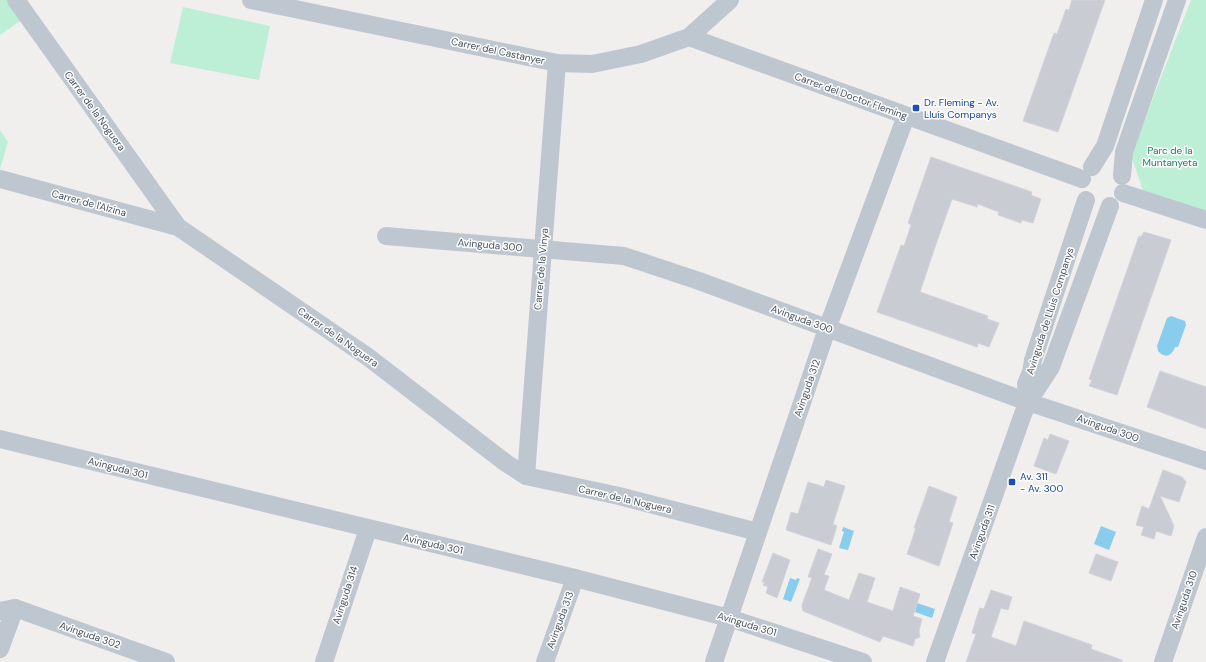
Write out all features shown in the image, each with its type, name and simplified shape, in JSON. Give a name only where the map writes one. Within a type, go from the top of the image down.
[{"type":"street","name":"Carrer de la Noguera","points":[[16,0],[178,227],[368,357],[526,476],[619,496],[758,532]]},
{"type":"street","name":"Carrer del Castanyer","points":[[251,0],[557,63],[592,64],[641,54],[689,37],[730,0]]},
{"type":"street","points":[[1154,0],[1105,146],[1087,173],[1082,189],[1086,200],[1097,206],[1110,206],[1118,201],[1122,184],[1124,152],[1176,0]]},
{"type":"street","name":"Carrer del Doctor Fleming","points":[[689,37],[906,116],[1087,173]]},
{"type":"street","name":"Carrer de la Vinya","points":[[526,476],[557,63]]},
{"type":"street","name":"Avinguda 312","points":[[714,662],[827,329],[906,116]]},
{"type":"street","points":[[1087,173],[1109,164],[1118,170],[1122,184]]},
{"type":"street","name":"Carrer de l'Alzina","points":[[0,179],[178,227]]},
{"type":"street","points":[[1122,184],[1206,220]]},
{"type":"street","name":"Avinguda de Lluis Companys","points":[[1028,402],[1026,384],[1032,372],[1033,360],[1086,200]]},
{"type":"street","name":"Avinguda de Lluis Companys","points":[[1028,402],[1051,368],[1110,206]]},
{"type":"street","name":"Avinguda 300","points":[[386,236],[624,256],[699,281],[1028,402],[1206,461]]},
{"type":"street","name":"Avinguda 311","points":[[935,662],[1028,402]]},
{"type":"street","name":"Avinguda 301","points":[[0,439],[575,578],[729,618],[863,662]]},
{"type":"street","name":"Avinguda 314","points":[[324,662],[368,529]]},
{"type":"street","name":"Avinguda 310","points":[[1163,662],[1206,537]]},
{"type":"street","name":"Avinguda 313","points":[[545,662],[575,578]]},
{"type":"street","points":[[0,649],[7,610]]},
{"type":"street","name":"Avinguda 302","points":[[7,610],[166,662]]},
{"type":"green space","points":[[0,0],[11,0],[23,19],[0,35]]},
{"type":"green space","name":"Parc de la Muntanyeta","points":[[1191,0],[1206,0],[1206,213],[1143,191],[1131,155]]},
{"type":"green space","points":[[183,7],[270,26],[259,80],[170,63]]},
{"type":"green space","points":[[0,130],[8,142],[0,169]]},
{"type":"water","points":[[1171,316],[1185,321],[1186,325],[1178,347],[1175,347],[1172,353],[1166,356],[1158,351],[1157,346],[1167,318]]},
{"type":"water","points":[[1101,526],[1116,532],[1109,550],[1094,544]]},
{"type":"water","points":[[843,527],[854,531],[848,550],[839,548],[844,532],[842,531]]},
{"type":"water","points":[[790,578],[796,580],[797,578],[800,579],[791,602],[783,599]]},
{"type":"water","points":[[917,603],[935,609],[932,618],[915,612]]},
{"type":"building","points":[[1072,0],[1105,0],[1058,132],[1023,121],[1054,33],[1057,34],[1066,9],[1069,10]]},
{"type":"building","points":[[931,157],[1032,192],[1031,195],[1041,199],[1033,223],[1022,220],[1021,223],[998,215],[999,212],[978,204],[977,207],[952,199],[935,247],[920,292],[988,316],[987,319],[999,323],[989,347],[978,343],[977,347],[877,312],[901,245],[904,246],[911,225],[908,223]]},
{"type":"building","points":[[1144,232],[1171,240],[1117,395],[1089,386],[1092,380],[1089,379],[1139,236],[1141,237]]},
{"type":"building","points":[[1160,371],[1206,387],[1206,429],[1147,407]]},
{"type":"building","points":[[1050,434],[1069,441],[1056,474],[1034,466],[1044,438],[1048,440]]},
{"type":"building","points":[[1163,470],[1182,477],[1186,482],[1179,502],[1160,496],[1174,526],[1171,536],[1156,531],[1154,539],[1141,535],[1144,527],[1136,525],[1142,506],[1149,509]]},
{"type":"building","points":[[826,480],[845,486],[833,524],[837,526],[831,545],[786,530],[791,512],[798,514],[808,482],[824,487]]},
{"type":"building","points":[[929,486],[957,497],[949,522],[953,523],[939,566],[907,554],[916,528],[914,528]]},
{"type":"building","points":[[818,549],[832,554],[824,575],[829,576],[824,590],[849,600],[859,573],[875,578],[867,602],[893,611],[900,587],[920,594],[913,616],[922,619],[919,631],[920,637],[915,639],[913,646],[883,636],[880,642],[803,611],[802,605],[812,578],[808,577]]},
{"type":"building","points":[[773,553],[790,560],[777,598],[766,593],[768,587],[763,585],[765,582],[762,582]]},
{"type":"building","points":[[1096,554],[1118,562],[1111,581],[1089,573]]},
{"type":"building","points":[[991,590],[1012,597],[1008,610],[1001,608],[991,637],[1016,646],[1024,621],[1092,645],[1091,649],[1122,660],[1122,662],[966,662],[976,634],[972,633],[976,619],[980,608],[984,609]]},
{"type":"place","name":"Dr. Fleming - Av. Lluís Companys","points":[[916,108]]},
{"type":"place","name":"Av. 311 - Av. 300","points":[[1012,482]]}]
